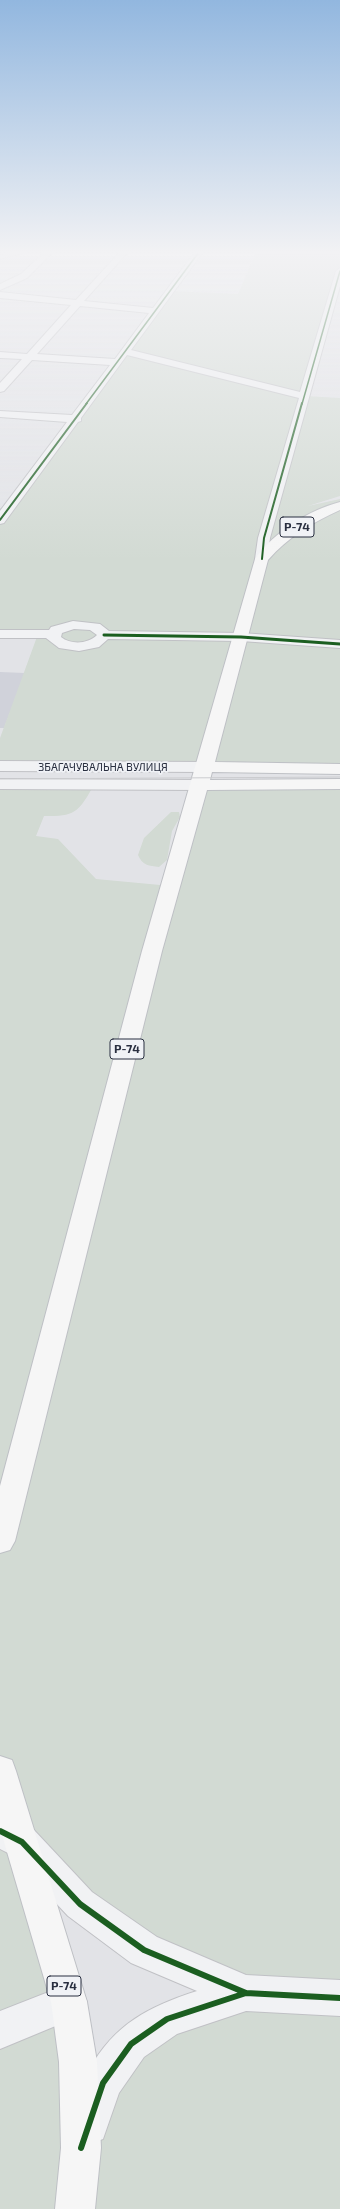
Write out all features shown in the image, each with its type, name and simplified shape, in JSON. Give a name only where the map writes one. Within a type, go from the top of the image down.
[{"type":"main road","name":"Р-74","points":[[0,1541],[152,951],[262,559],[273,544],[303,523],[340,506]]},
{"type":"main road","points":[[202,776],[340,769]]},
{"type":"main road","points":[[202,776],[340,784]]},
{"type":"main road","name":"Р-74","points":[[0,1771],[11,1837],[69,2002],[78,2062],[81,2148],[75,2209]]},
{"type":"street","points":[[1,355],[118,362]]},
{"type":"street","points":[[0,520],[5,508],[77,419],[124,355]]},
{"type":"street","points":[[138,355],[304,396]]},
{"type":"street","points":[[262,559],[264,538],[316,355]]},
{"type":"street","points":[[0,389],[28,357]]},
{"type":"street","points":[[0,414],[77,419]]},
{"type":"street","points":[[0,634],[52,634],[56,630],[66,626],[81,625],[98,628],[104,635]]},
{"type":"street","points":[[52,634],[52,638],[57,642],[76,646],[97,642],[104,635],[241,637],[340,644]]},
{"type":"street","name":"ЗБАГАЧУВАЛЬНА ВУЛИЦЯ","points":[[0,766],[202,776]]},
{"type":"street","name":"ЗБАГАЧУВАЛЬНА ВУЛИЦЯ","points":[[0,784],[202,776]]},
{"type":"street","points":[[11,1837],[80,1904],[144,1950],[246,1993],[340,1998]]},
{"type":"street","points":[[81,2148],[103,2083],[131,2044],[167,2019],[246,1993]]},
{"type":"street","points":[[0,2030],[69,2002]]},
{"type":"shaded area","points":[[123,355],[316,355],[305,396],[340,398],[340,496],[308,506],[340,499],[340,769],[0,766],[0,738],[38,634],[0,634],[0,508],[9,508]]},
{"type":"shaded area","points":[[0,672],[25,673],[4,728],[0,728]]},
{"type":"shaded area","points":[[0,784],[94,785],[84,801],[75,811],[63,815],[44,816],[36,836],[58,839],[96,879],[171,886],[199,785],[340,784],[340,2209],[0,2209]],"holes":[[[23,1843],[144,1950],[245,1994],[131,2044],[82,2147]]]},
{"type":"shaded area","points":[[171,812],[179,812],[180,817],[172,831],[167,860],[159,867],[146,864],[138,855],[144,838]]},
{"type":"tram line","points":[[0,779],[340,777]]},
{"type":"cycle path","points":[[0,520],[122,355]]},
{"type":"cycle path","points":[[262,559],[264,538],[316,355]]},
{"type":"cycle path","points":[[104,635],[241,637],[340,644]]},
{"type":"cycle path","points":[[0,1831],[22,1842],[80,1904],[144,1950],[246,1993]]},
{"type":"cycle path","points":[[81,2148],[103,2083],[131,2044],[167,2019],[246,1993],[340,1998]]}]
